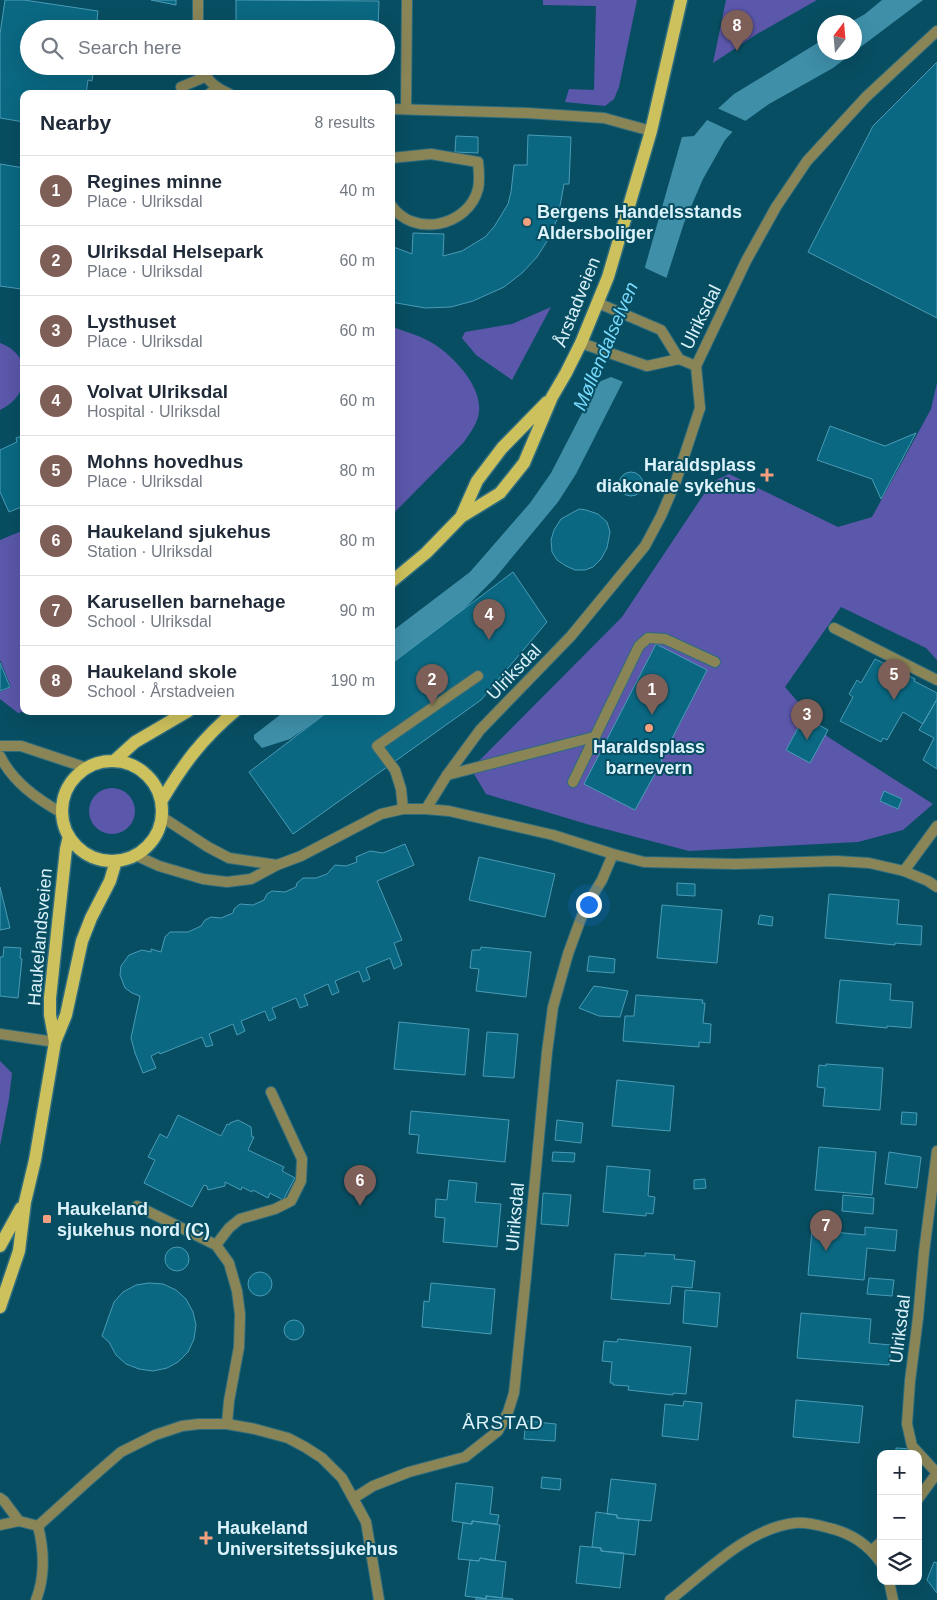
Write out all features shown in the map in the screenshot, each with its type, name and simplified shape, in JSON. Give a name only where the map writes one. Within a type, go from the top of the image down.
[{"type":"main road","name":"Årstadveien","points":[[395,579],[426,553],[461,517],[500,493],[524,463],[552,397],[581,343],[617,250],[651,131],[681,0]]},
{"type":"main road","name":"Årstadveien","points":[[461,517],[477,481],[502,448],[552,397]]},
{"type":"main road","points":[[114,761],[135,742],[181,715]]},
{"type":"main road","points":[[162,800],[197,747],[231,715]]},
{"type":"main road","points":[[114,761],[130,764],[146,774],[156,784],[162,800],[162,817],[158,832],[148,846],[135,855],[116,861],[102,860],[89,855],[76,846],[64,825],[62,813],[68,787],[76,776],[100,762],[114,761]]},
{"type":"main road","name":"Haukelandsveien","points":[[55,1042],[50,1015],[50,998],[66,848],[69,836]]},
{"type":"main road","name":"Haukelandsveien","points":[[0,1307],[19,1251],[25,1202],[35,1160],[55,1042],[66,1015],[82,940],[110,881],[116,861]]},
{"type":"main road","name":"Haukelandsveien","points":[[0,1246],[25,1202]]},
{"type":"street","points":[[198,0],[198,20]]},
{"type":"street","points":[[406,0],[406,109]]},
{"type":"street","name":"Ulriksdal","points":[[426,808],[480,730],[571,636],[644,546],[661,516],[676,481],[700,408],[696,366],[746,261],[776,207],[807,161],[866,97],[937,31]]},
{"type":"street","points":[[181,87],[198,75]]},
{"type":"street","points":[[205,75],[212,90]]},
{"type":"street","points":[[395,109],[527,113],[604,118],[651,131]]},
{"type":"street","points":[[395,158],[432,154],[478,162],[479,176],[475,195],[464,212],[442,224],[416,223],[404,217],[395,208]]},
{"type":"street","points":[[598,303],[662,330],[679,360]]},
{"type":"street","points":[[581,343],[647,366],[679,360],[696,366]]},
{"type":"street","points":[[834,628],[937,680]]},
{"type":"street","points":[[573,782],[640,646],[648,638],[665,639],[715,662]]},
{"type":"street","points":[[403,809],[401,789],[395,770],[377,746],[478,676]]},
{"type":"street","points":[[448,775],[594,737]]},
{"type":"street","points":[[0,746],[20,746],[87,768]]},
{"type":"street","points":[[0,756],[14,778],[40,801],[62,813]]},
{"type":"street","points":[[135,855],[159,866],[195,877],[227,882],[250,879],[301,856],[374,816],[403,809],[426,808],[449,811],[554,835],[644,862],[735,864],[836,861],[869,863],[904,871],[928,881],[937,888]]},
{"type":"street","points":[[162,817],[208,847],[229,858],[278,865]]},
{"type":"street","points":[[904,871],[937,826]]},
{"type":"street","name":"Ulriksdal","points":[[354,1498],[373,1486],[408,1472],[465,1457],[498,1432],[508,1412],[514,1393],[553,1007],[568,954],[580,921],[586,906],[602,880],[613,854]]},
{"type":"street","points":[[0,1034],[55,1042]]},
{"type":"street","points":[[216,1245],[229,1228],[240,1219],[275,1209],[292,1201],[301,1181],[302,1160],[271,1092]]},
{"type":"street","name":"Ulriksdal","points":[[921,1495],[937,1473],[912,1446],[907,1424],[924,1252],[937,1151]]},
{"type":"street","points":[[137,1206],[216,1245],[229,1263],[237,1291],[240,1314],[238,1347],[228,1401],[227,1424]]},
{"type":"street","points":[[38,1526],[121,1452],[155,1435],[182,1426],[199,1424],[227,1424],[255,1429],[288,1438],[305,1447],[322,1458],[342,1478],[366,1522],[379,1600]]},
{"type":"street","points":[[0,1498],[19,1520]]},
{"type":"street","points":[[0,1525],[19,1520],[38,1526]]},
{"type":"street","points":[[670,1600],[732,1550],[752,1537],[795,1523],[813,1524],[834,1529],[855,1538],[872,1550],[877,1557]]},
{"type":"street","points":[[36,1600],[40,1591],[42,1566],[42,1543],[38,1526]]},
{"type":"street","points":[[872,1550],[877,1546]]},
{"type":"street","points":[[891,1585],[893,1600]]},
{"type":"shaded area","points":[[543,0],[637,0],[619,87],[614,99],[605,106],[565,102],[569,89],[594,90],[596,6],[543,5]]},
{"type":"shaded area","points":[[726,0],[817,0],[757,34],[713,63]]},
{"type":"shaded area","points":[[551,307],[512,380],[476,355],[462,338],[465,332],[512,324]]},
{"type":"shaded area","points":[[395,327],[419,336],[442,350],[458,364],[471,382],[479,402],[479,412],[475,424],[464,442],[395,512]]},
{"type":"shaded area","points":[[0,343],[19,356],[20,391],[11,403],[0,410]]},
{"type":"shaded area","points":[[937,383],[937,660],[926,648],[841,607],[785,687],[828,737],[933,804],[903,830],[858,842],[689,851],[590,825],[486,794],[471,769],[622,617],[712,482],[729,474],[838,527],[872,517],[931,409]]},
{"type":"shaded area","points":[[20,532],[20,712],[18,713],[0,699],[0,692],[11,687],[0,660],[0,540]]},
{"type":"shaded area","points":[[117,788],[129,794],[134,802],[134,820],[129,828],[121,833],[107,834],[95,828],[90,820],[89,806],[95,794],[103,789]]},
{"type":"shaded area","points":[[0,1061],[12,1073],[0,1146]]},
{"type":"water","points":[[882,0],[923,0],[862,46],[862,16]]},
{"type":"water","name":"Møllendalselven","points":[[817,43],[817,60],[844,60],[833,68],[769,104],[737,127],[725,140],[703,179],[684,223],[661,295],[641,346],[576,474],[558,502],[495,578],[443,630],[395,665],[395,629],[470,572],[530,503],[551,473],[595,388],[641,281],[682,137],[694,136],[712,114],[734,94]]},
{"type":"water","points":[[280,715],[325,715],[290,739],[262,748],[254,739],[254,735]]},
{"type":"pier","points":[[716,107],[748,122],[735,133],[705,119]]},
{"type":"pier","points":[[643,267],[669,279],[644,348],[626,383],[611,377],[601,381],[592,389],[639,280]]},
{"type":"building","points":[[5,0],[24,0],[98,11],[97,20],[20,20],[20,75],[93,75],[92,81],[88,80],[87,90],[20,90],[20,121],[0,118],[0,34]]},
{"type":"building","points":[[151,0],[176,0],[176,5]]},
{"type":"building","points":[[236,0],[379,1],[378,20],[236,20]]},
{"type":"building","points":[[937,62],[937,318],[808,252],[873,126]]},
{"type":"building","name":"Bergens Handelsstands Aldersboliger","points":[[528,135],[571,137],[569,184],[564,184],[558,217],[549,238],[537,257],[522,273],[504,287],[473,301],[451,307],[425,308],[395,303],[395,248],[412,254],[413,233],[444,234],[443,256],[462,251],[485,237],[494,227],[508,204],[514,165],[527,165]]},
{"type":"building","points":[[456,136],[478,137],[478,153],[455,152]]},
{"type":"building","points":[[0,164],[20,167],[20,289],[0,286]]},
{"type":"building","points":[[830,426],[885,446],[916,433],[881,499],[872,479],[817,460]]},
{"type":"building","points":[[20,436],[20,508],[9,512],[0,492],[0,450],[17,442],[16,438]]},
{"type":"building","points":[[631,472],[639,476],[643,484],[639,492],[631,496],[623,492],[619,484],[623,476]]},
{"type":"building","points":[[579,509],[598,514],[607,522],[610,532],[607,548],[601,559],[593,567],[585,570],[575,570],[566,566],[557,560],[552,552],[551,540],[554,530],[561,519]]},
{"type":"building","points":[[513,572],[547,622],[481,700],[293,834],[249,772],[324,715],[395,715],[395,661]]},
{"type":"building","points":[[656,644],[707,670],[662,761],[635,810],[584,784]]},
{"type":"building","points":[[875,659],[915,679],[914,681],[937,693],[937,699],[923,724],[903,712],[887,740],[883,738],[881,742],[840,721],[853,697],[849,694],[857,680],[861,683]]},
{"type":"building","points":[[0,663],[10,687],[0,691]]},
{"type":"building","points":[[936,701],[937,769],[923,760],[934,738],[919,730]]},
{"type":"building","points":[[804,717],[828,730],[810,763],[786,750]]},
{"type":"building","points":[[884,791],[902,799],[898,809],[880,801]]},
{"type":"building","points":[[405,844],[414,865],[377,881],[402,940],[394,943],[402,965],[394,969],[390,958],[366,968],[370,979],[363,982],[359,971],[335,981],[339,992],[332,995],[328,984],[304,995],[308,1005],[300,1008],[296,998],[272,1008],[276,1018],[269,1021],[265,1011],[241,1021],[245,1031],[237,1035],[233,1024],[209,1034],[213,1045],[206,1047],[202,1037],[160,1054],[159,1052],[151,1056],[156,1068],[143,1073],[131,1038],[140,996],[125,988],[120,975],[121,966],[129,955],[142,950],[151,952],[151,949],[161,952],[165,937],[170,932],[188,932],[201,926],[205,920],[211,917],[221,918],[233,913],[234,909],[240,904],[253,905],[264,900],[267,894],[272,891],[285,892],[296,887],[297,883],[303,878],[316,878],[327,874],[335,865],[346,866],[357,862],[356,857],[370,851],[383,853]]},
{"type":"building","points":[[479,857],[555,874],[545,917],[469,900]]},
{"type":"building","points":[[677,883],[695,884],[695,896],[677,895]]},
{"type":"building","points":[[0,887],[10,928],[0,930]]},
{"type":"building","points":[[829,894],[899,900],[897,924],[922,926],[921,945],[895,943],[895,945],[825,938]]},
{"type":"building","points":[[662,905],[722,910],[717,963],[657,958]]},
{"type":"building","points":[[760,915],[773,917],[772,926],[758,924]]},
{"type":"building","points":[[4,947],[21,948],[20,958],[22,959],[18,998],[0,996],[0,957],[3,957]]},
{"type":"building","points":[[481,947],[531,952],[526,997],[476,991],[479,969],[470,968],[472,950],[480,950]]},
{"type":"building","points":[[589,956],[615,959],[614,973],[587,971]]},
{"type":"building","points":[[840,980],[891,984],[890,1000],[913,1002],[911,1028],[887,1026],[887,1028],[836,1023]]},
{"type":"building","points":[[594,986],[628,991],[620,1017],[599,1016],[579,1008]]},
{"type":"building","points":[[636,995],[703,1000],[702,1003],[705,1003],[703,1023],[711,1024],[710,1043],[699,1042],[699,1047],[623,1041],[625,1016],[634,1016]]},
{"type":"building","points":[[399,1022],[469,1029],[465,1075],[394,1069]]},
{"type":"building","points":[[487,1032],[518,1034],[514,1078],[483,1076]]},
{"type":"building","points":[[826,1064],[883,1068],[880,1110],[823,1106],[825,1088],[817,1087],[819,1065],[826,1066]]},
{"type":"building","points":[[617,1080],[674,1086],[670,1131],[612,1126]]},
{"type":"building","points":[[411,1111],[509,1120],[505,1162],[417,1153],[419,1135],[409,1134]]},
{"type":"building","points":[[902,1112],[917,1113],[916,1125],[901,1124]]},
{"type":"building","points":[[178,1115],[221,1136],[227,1124],[229,1125],[238,1120],[251,1127],[252,1137],[254,1137],[248,1150],[284,1167],[282,1171],[295,1178],[283,1200],[270,1193],[268,1198],[253,1190],[252,1192],[242,1187],[241,1190],[225,1182],[225,1186],[208,1190],[207,1186],[204,1185],[192,1207],[144,1183],[155,1160],[148,1157],[160,1134],[167,1138]]},
{"type":"building","points":[[557,1120],[583,1123],[581,1143],[555,1140]]},
{"type":"building","points":[[819,1147],[876,1152],[872,1195],[815,1190]]},
{"type":"building","points":[[553,1152],[575,1153],[574,1162],[552,1161]]},
{"type":"building","points":[[889,1152],[921,1157],[917,1188],[885,1184]]},
{"type":"building","points":[[607,1166],[650,1170],[648,1196],[655,1197],[653,1214],[646,1213],[646,1216],[603,1212]]},
{"type":"building","points":[[705,1179],[706,1188],[694,1189],[694,1180]]},
{"type":"building","points":[[449,1180],[477,1183],[475,1202],[501,1204],[497,1247],[443,1242],[445,1218],[435,1217],[436,1199],[447,1200]]},
{"type":"building","points":[[543,1193],[571,1195],[568,1226],[541,1224]]},
{"type":"building","points":[[843,1195],[874,1198],[873,1214],[842,1211]]},
{"type":"building","points":[[865,1227],[897,1230],[895,1251],[867,1248],[864,1280],[808,1275],[812,1230],[865,1235]]},
{"type":"building","points":[[177,1247],[186,1250],[189,1259],[186,1268],[177,1271],[168,1268],[165,1259],[168,1250]]},
{"type":"building","points":[[645,1253],[675,1255],[674,1259],[695,1261],[692,1288],[672,1286],[670,1304],[611,1299],[615,1254],[645,1256]]},
{"type":"building","points":[[260,1272],[269,1275],[272,1284],[269,1293],[260,1296],[251,1293],[248,1284],[251,1275]]},
{"type":"building","points":[[869,1278],[894,1280],[892,1296],[867,1294]]},
{"type":"building","points":[[149,1283],[163,1284],[176,1290],[186,1299],[193,1312],[196,1325],[194,1339],[188,1352],[178,1362],[167,1368],[153,1371],[139,1369],[126,1364],[116,1355],[109,1342],[102,1336],[114,1302],[123,1292],[136,1285]]},
{"type":"building","points":[[431,1283],[495,1289],[491,1334],[422,1327],[424,1301],[429,1302]]},
{"type":"building","points":[[685,1290],[720,1293],[717,1327],[683,1323]]},
{"type":"building","points":[[801,1313],[871,1319],[869,1343],[891,1345],[889,1365],[797,1358]]},
{"type":"building","points":[[294,1320],[301,1323],[304,1330],[301,1337],[294,1340],[287,1337],[284,1330],[287,1323]]},
{"type":"building","points":[[618,1339],[691,1347],[686,1394],[673,1393],[673,1395],[628,1390],[629,1386],[613,1385],[613,1383],[610,1383],[612,1362],[602,1361],[604,1341],[617,1342]]},
{"type":"building","points":[[796,1400],[863,1406],[859,1443],[793,1437]]},
{"type":"building","points":[[684,1401],[702,1403],[698,1440],[662,1436],[665,1404],[683,1406]]},
{"type":"building","points":[[526,1421],[556,1424],[555,1441],[524,1439]]},
{"type":"building","points":[[896,1448],[913,1449],[913,1450],[896,1450]]},
{"type":"building","points":[[542,1477],[561,1479],[560,1490],[541,1488]]},
{"type":"building","points":[[611,1479],[656,1484],[651,1521],[617,1518],[617,1515],[607,1514]]},
{"type":"building","points":[[456,1483],[493,1487],[490,1514],[499,1515],[497,1524],[472,1521],[472,1524],[452,1521]]},
{"type":"building","points":[[596,1512],[617,1515],[617,1518],[639,1520],[635,1555],[601,1551],[601,1548],[592,1547]]},
{"type":"building","points":[[472,1521],[500,1525],[495,1561],[480,1558],[479,1561],[458,1559],[463,1523],[472,1524]]},
{"type":"building","points":[[580,1546],[601,1548],[601,1551],[624,1553],[620,1588],[576,1583]]},
{"type":"building","points":[[480,1558],[506,1562],[502,1598],[486,1596],[486,1599],[465,1596],[470,1560],[479,1561]]},
{"type":"building","points":[[934,1562],[937,1563],[937,1593],[927,1580]]},
{"type":"building","points":[[486,1596],[513,1600],[476,1600],[476,1597],[486,1599]]},
{"type":"place","name":"Haukeland skole","points":[[737,51]]},
{"type":"place","name":"Bergens Handelsstands Aldersboliger","points":[[527,222]]},
{"type":"place","name":"Haraldsplass diakonale sykehus","points":[[767,475]]},
{"type":"place","name":"Volvat Ulriksdal","points":[[489,640]]},
{"type":"place","name":"Mohns hovedhus","points":[[894,700]]},
{"type":"place","name":"Ulriksdal Helsepark","points":[[432,705]]},
{"type":"place","name":"Regines minne","points":[[652,715]]},
{"type":"place","name":"Haraldsplass barnevern","points":[[649,728]]},
{"type":"place","name":"Lysthuset","points":[[807,740]]},
{"type":"place","name":"Haukeland sjukehus","points":[[360,1206]]},
{"type":"place","name":"Haukeland sjukehus nord (C)","points":[[47,1219]]},
{"type":"place","name":"Karusellen barnehage","points":[[826,1251]]},
{"type":"place","name":"Haukeland Universitetssjukehus","points":[[206,1538]]},
{"type":"district","name":"ÅRSTAD","points":[[503,1422]]}]
